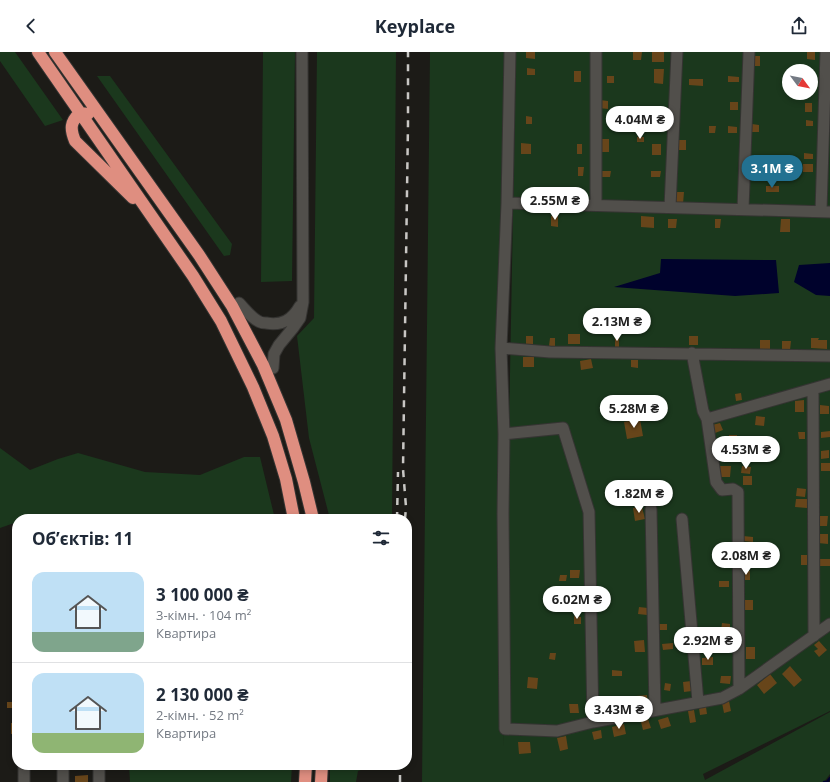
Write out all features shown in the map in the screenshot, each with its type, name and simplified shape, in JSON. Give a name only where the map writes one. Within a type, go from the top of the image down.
[{"type":"highway","points":[[38,52],[193,276],[221,321],[253,387],[273,436],[286,479],[293,514]]},
{"type":"highway","points":[[55,52],[199,254],[232,306],[263,365],[286,420],[312,514]]},
{"type":"highway","points":[[107,126],[96,117],[87,114],[80,114],[75,118],[72,126],[72,133],[75,140],[152,216]]},
{"type":"highway","points":[[199,254],[224,279],[239,303],[273,368],[283,395],[286,420]]},
{"type":"highway","points":[[305,782],[306,770]]},
{"type":"highway","points":[[321,782],[322,770]]},
{"type":"street","points":[[60,52],[75,81]]},
{"type":"street","points":[[273,368],[274,354],[279,345],[300,318],[302,302],[302,52]]},
{"type":"street","points":[[510,52],[507,203],[501,348],[504,434],[503,522],[505,729],[557,731],[593,722],[722,698],[739,689],[830,624]]},
{"type":"street","points":[[596,52],[596,205]]},
{"type":"street","points":[[670,207],[677,52]]},
{"type":"street","points":[[743,209],[749,52]]},
{"type":"street","points":[[507,203],[826,212],[826,52]]},
{"type":"street","points":[[239,303],[260,322],[278,325],[296,314],[302,302]]},
{"type":"street","points":[[501,348],[550,352],[830,356]]},
{"type":"street","points":[[692,353],[703,411],[707,419],[716,482],[722,490],[733,489],[738,492],[739,689]]},
{"type":"street","points":[[707,419],[830,384]]},
{"type":"street","points":[[813,390],[814,636]]},
{"type":"street","points":[[504,434],[563,428],[589,512],[593,722]]},
{"type":"street","points":[[651,509],[655,710]]},
{"type":"street","points":[[682,519],[698,702]]},
{"type":"street","points":[[24,770],[24,782]]},
{"type":"street","points":[[63,770],[63,782]]},
{"type":"street","points":[[98,770],[99,782]]},
{"type":"green space","points":[[0,52],[15,52],[63,120],[45,126],[0,61]]},
{"type":"green space","points":[[263,52],[295,52],[292,281],[261,282]]},
{"type":"green space","points":[[317,52],[396,52],[392,514],[329,514],[309,438],[297,336],[314,318]]},
{"type":"green space","points":[[430,52],[510,52],[503,749],[516,52],[830,52],[830,711],[703,774],[705,780],[830,712],[830,774],[824,782],[422,782]]},
{"type":"green space","points":[[97,76],[110,76],[232,244],[230,255],[224,256]]},
{"type":"green space","points":[[0,448],[30,470],[78,453],[145,472],[200,475],[244,457],[260,457],[274,514],[12,514],[12,524],[0,528]]},
{"type":"green space","points":[[129,770],[292,770],[291,782],[130,782]]},
{"type":"green space","points":[[330,770],[361,770],[358,771],[356,782],[330,782]]},
{"type":"water","points":[[661,259],[776,260],[779,293],[735,296],[614,287],[660,273]]},
{"type":"water","points":[[830,263],[830,296],[816,295],[794,282],[799,265]]},
{"type":"building","points":[[526,52],[535,52],[535,59],[526,58]]},
{"type":"building","points":[[633,52],[642,52],[641,60],[633,60]]},
{"type":"building","points":[[652,52],[664,52],[664,62],[652,62]]},
{"type":"building","points":[[807,52],[815,52],[815,60],[807,59]]},
{"type":"building","points":[[754,56],[760,56],[760,66],[754,66]]},
{"type":"building","points":[[527,68],[535,69],[535,75],[527,75]]},
{"type":"building","points":[[654,69],[664,69],[663,84],[654,83]]},
{"type":"building","points":[[574,71],[581,71],[581,82],[574,82]]},
{"type":"building","points":[[607,76],[614,76],[614,83],[607,83]]},
{"type":"building","points":[[728,76],[739,77],[739,82],[728,82]]},
{"type":"building","points":[[689,79],[703,79],[703,86],[689,85]]},
{"type":"building","points":[[600,100],[608,101],[608,109],[599,108]]},
{"type":"building","points":[[730,102],[738,102],[738,110],[730,110]]},
{"type":"building","points":[[805,103],[812,103],[812,112],[805,112]]},
{"type":"building","points":[[526,116],[532,117],[532,124],[526,124]]},
{"type":"building","points":[[806,120],[813,121],[813,126],[806,126]]},
{"type":"building","points":[[752,124],[759,125],[759,132],[752,132]]},
{"type":"building","points":[[709,126],[716,126],[715,133],[709,133]]},
{"type":"building","points":[[728,126],[737,127],[737,133],[728,133]]},
{"type":"building","points":[[637,137],[644,137],[644,142],[637,142]]},
{"type":"building","points":[[599,139],[609,139],[609,152],[599,152]]},
{"type":"building","points":[[676,140],[686,140],[686,150],[676,150]]},
{"type":"building","points":[[521,143],[531,144],[531,154],[521,154]]},
{"type":"building","points":[[577,144],[582,144],[582,154],[577,154]]},
{"type":"building","points":[[652,144],[661,144],[661,155],[652,155]]},
{"type":"building","points":[[804,153],[813,154],[813,159],[804,159]]},
{"type":"building","points":[[752,163],[762,163],[762,177],[752,177]]},
{"type":"building","points":[[803,164],[813,164],[813,172],[803,172]]},
{"type":"building","points":[[578,167],[584,167],[583,176],[578,176]]},
{"type":"building","points":[[598,171],[611,171],[610,177],[597,177]]},
{"type":"building","points":[[651,171],[661,171],[660,177],[651,177]]},
{"type":"building","points":[[766,186],[779,186],[779,192],[766,192]]},
{"type":"building","points":[[543,190],[550,190],[550,198],[542,198]]},
{"type":"building","points":[[673,192],[684,192],[683,204],[673,204]]},
{"type":"building","points":[[551,216],[558,216],[558,227],[551,226]]},
{"type":"building","points":[[641,216],[654,217],[654,228],[641,227]]},
{"type":"building","points":[[668,219],[677,219],[676,228],[668,228]]},
{"type":"building","points":[[715,219],[721,219],[720,228],[715,228]]},
{"type":"building","points":[[781,219],[790,219],[790,232],[780,232]]},
{"type":"building","points":[[568,334],[580,334],[580,344],[568,344]]},
{"type":"building","points":[[526,336],[533,336],[533,345],[526,345]]},
{"type":"building","points":[[689,336],[698,336],[698,345],[689,345]]},
{"type":"building","points":[[615,337],[619,337],[619,347],[615,347]]},
{"type":"building","points":[[550,338],[555,338],[555,346],[549,346]]},
{"type":"building","points":[[811,338],[827,340],[827,349],[811,348]]},
{"type":"building","points":[[760,340],[770,340],[770,349],[760,349]]},
{"type":"building","points":[[782,341],[791,341],[790,350],[782,350]]},
{"type":"building","points":[[523,357],[534,357],[534,367],[523,367]]},
{"type":"building","points":[[591,359],[593,368],[581,370],[580,361]]},
{"type":"building","points":[[631,360],[638,360],[638,368],[631,367]]},
{"type":"building","points":[[741,393],[742,400],[736,401],[735,394]]},
{"type":"building","points":[[804,400],[804,412],[795,412],[795,401]]},
{"type":"building","points":[[820,405],[829,406],[829,414],[820,414]]},
{"type":"building","points":[[756,416],[765,417],[764,426],[755,425]]},
{"type":"building","points":[[640,419],[643,436],[627,439],[624,422]]},
{"type":"building","points":[[720,423],[723,430],[715,433],[712,425]]},
{"type":"building","points":[[830,431],[830,437],[821,438],[821,432]]},
{"type":"building","points":[[798,432],[805,432],[805,439],[799,439]]},
{"type":"building","points":[[729,435],[737,435],[737,444],[729,444]]},
{"type":"building","points":[[829,450],[829,458],[821,459],[821,451]]},
{"type":"building","points":[[821,463],[830,463],[830,471],[821,471]]},
{"type":"building","points":[[720,466],[731,466],[730,477],[720,477]]},
{"type":"building","points":[[742,466],[751,467],[750,474],[741,473]]},
{"type":"building","points":[[743,476],[752,476],[752,485],[743,485]]},
{"type":"building","points":[[797,488],[806,489],[805,497],[796,496]]},
{"type":"building","points":[[796,499],[807,499],[807,508],[795,507]]},
{"type":"building","points":[[642,507],[645,519],[635,521],[633,508]]},
{"type":"building","points":[[819,516],[828,516],[827,526],[819,526]]},
{"type":"building","points":[[818,534],[828,534],[828,544],[818,543]]},
{"type":"building","points":[[743,536],[753,537],[753,542],[743,541]]},
{"type":"building","points":[[801,555],[807,555],[807,565],[801,565]]},
{"type":"building","points":[[820,559],[830,559],[830,566],[820,566]]},
{"type":"building","points":[[570,570],[580,570],[579,578],[570,578]]},
{"type":"building","points":[[743,571],[750,571],[750,580],[743,580]]},
{"type":"building","points":[[560,575],[567,575],[566,581],[559,581]]},
{"type":"building","points":[[719,581],[729,581],[729,587],[719,587]]},
{"type":"building","points":[[562,596],[569,596],[569,602],[562,602]]},
{"type":"building","points":[[745,600],[753,600],[753,610],[745,610]]},
{"type":"building","points":[[639,607],[648,608],[647,615],[638,614]]},
{"type":"building","points":[[574,616],[581,617],[581,624],[574,624]]},
{"type":"building","points":[[722,623],[730,624],[730,632],[721,631]]},
{"type":"building","points":[[654,624],[667,624],[667,630],[654,630]]},
{"type":"building","points":[[644,640],[645,652],[635,652],[634,641]]},
{"type":"building","points":[[819,641],[827,650],[819,657],[814,651],[818,649],[814,645]]},
{"type":"building","points":[[673,643],[673,649],[663,650],[662,644]]},
{"type":"building","points":[[746,647],[755,647],[755,659],[746,659]]},
{"type":"building","points":[[550,653],[556,653],[555,660],[549,659]]},
{"type":"building","points":[[713,657],[713,665],[702,665],[702,658]]},
{"type":"building","points":[[790,666],[802,680],[794,687],[782,674]]},
{"type":"building","points":[[612,670],[622,671],[622,676],[612,676]]},
{"type":"building","points":[[770,674],[777,683],[764,694],[757,685]]},
{"type":"building","points":[[721,676],[731,676],[730,684],[720,683]]},
{"type":"building","points":[[528,677],[538,678],[537,689],[527,688]]},
{"type":"building","points":[[691,681],[692,691],[684,692],[683,682]]},
{"type":"building","points":[[665,683],[671,684],[670,691],[664,690]]},
{"type":"building","points":[[647,695],[648,705],[637,706],[636,696]]},
{"type":"building","points":[[729,701],[731,711],[724,713],[722,703]]},
{"type":"building","points":[[7,702],[12,702],[12,708],[7,708]]},
{"type":"building","points":[[569,704],[578,704],[579,713],[570,713]]},
{"type":"building","points":[[706,707],[707,714],[700,715],[699,708]]},
{"type":"building","points":[[694,710],[696,722],[690,723],[688,711]]},
{"type":"building","points":[[668,717],[671,726],[661,729],[658,720]]},
{"type":"building","points":[[648,719],[651,728],[643,730],[641,722]]},
{"type":"building","points":[[11,723],[12,723],[12,734]]},
{"type":"building","points":[[624,724],[626,734],[614,737],[612,727]]},
{"type":"building","points":[[601,730],[602,738],[594,740],[592,732]]},
{"type":"building","points":[[566,736],[568,749],[560,751],[557,738]]},
{"type":"building","points":[[518,742],[530,742],[531,753],[519,754]]},
{"type":"building","points":[[88,775],[88,782],[75,782],[75,776]]},
{"type":"waterway","points":[[824,782],[827,782],[830,778]]},
{"type":"railway","points":[[405,514],[403,469],[408,52]]},
{"type":"railway","points":[[397,514],[398,472]]},
{"type":"railway","points":[[400,770],[400,782]]}]
